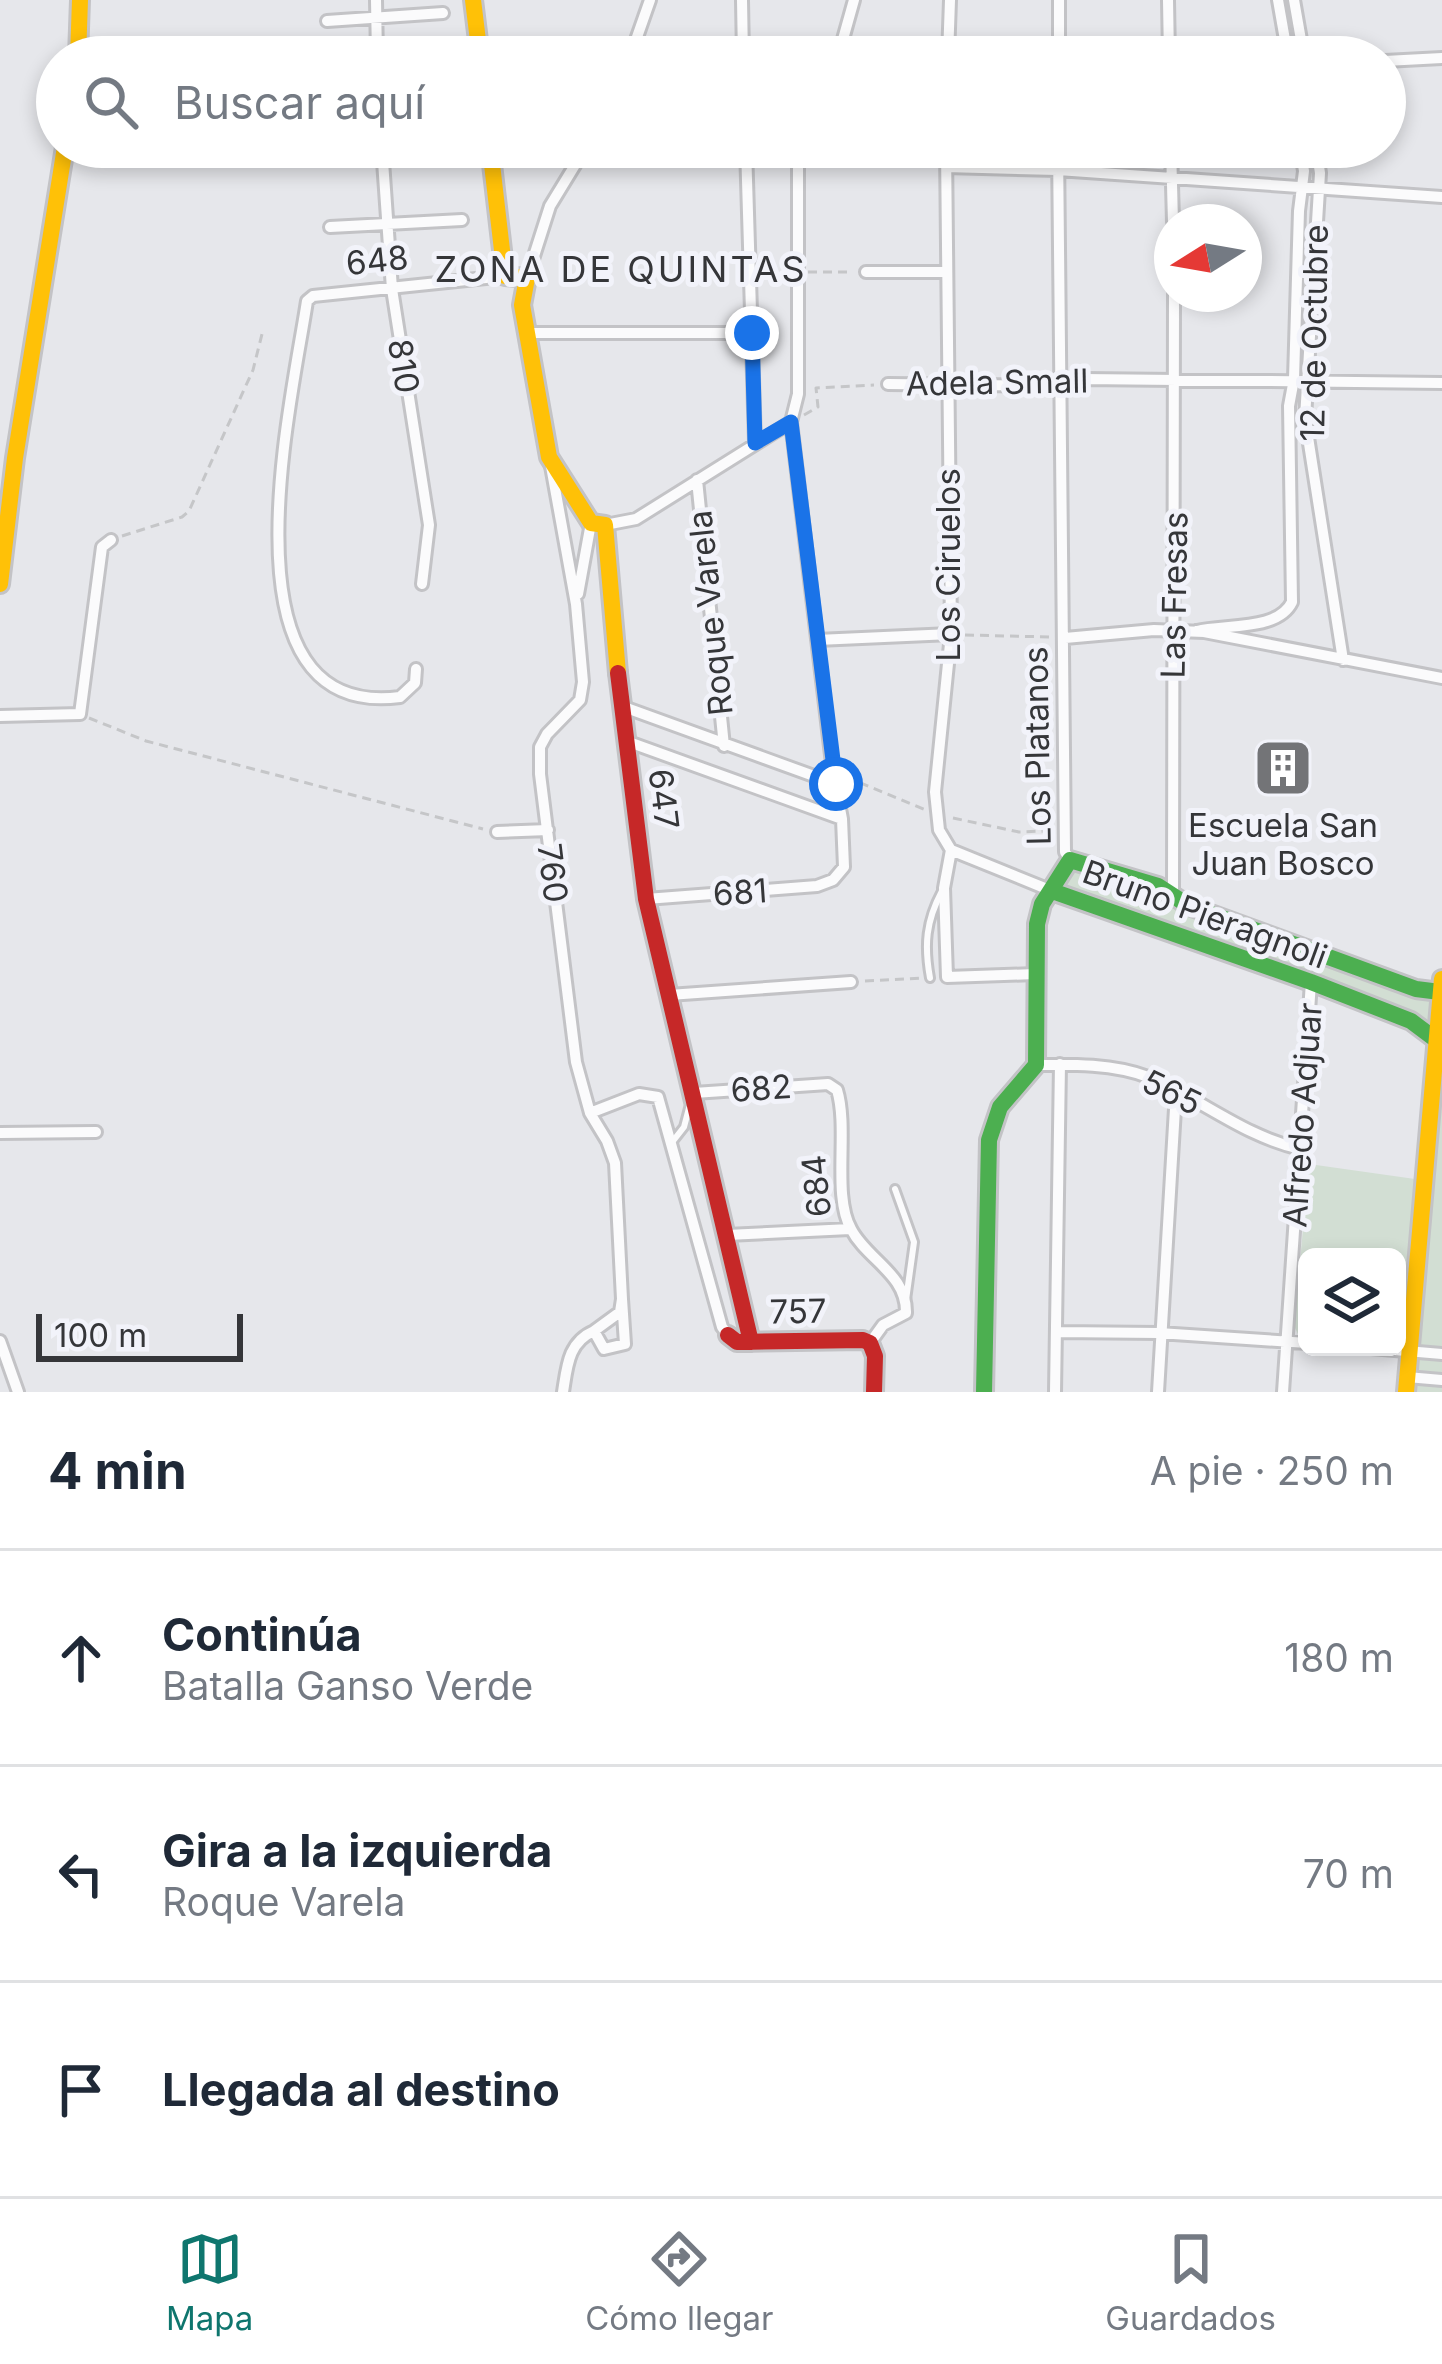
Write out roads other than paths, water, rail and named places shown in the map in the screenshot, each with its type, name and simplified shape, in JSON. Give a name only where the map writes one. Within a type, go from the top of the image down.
[{"type":"street","points":[[79,36],[80,0]]},
{"type":"street","points":[[375,36],[376,0]]},
{"type":"street","points":[[473,0],[477,36]]},
{"type":"street","points":[[637,36],[650,0]]},
{"type":"street","points":[[742,0],[743,36]]},
{"type":"street","points":[[844,36],[854,0]]},
{"type":"street","points":[[949,36],[950,0]]},
{"type":"street","points":[[1059,0],[1059,36]]},
{"type":"street","points":[[1168,0],[1169,36]]},
{"type":"street","points":[[1278,0],[1284,36]]},
{"type":"street","points":[[1294,0],[1300,36]]},
{"type":"street","points":[[327,20],[443,13]]},
{"type":"street","points":[[1406,60],[1442,58]]},
{"type":"street","points":[[0,584],[15,458],[62,168]]},
{"type":"street","name":"810","points":[[383,168],[392,289],[429,525],[422,584]]},
{"type":"street","points":[[492,168],[505,276]]},
{"type":"street","points":[[527,278],[550,206],[573,168]]},
{"type":"street","points":[[747,168],[755,443]]},
{"type":"street","points":[[798,168],[798,394],[791,422],[842,819]]},
{"type":"street","name":"Los Ciruelos","points":[[946,168],[951,634],[935,792],[940,830],[951,850]]},
{"type":"street","points":[[1002,168],[1442,196]]},
{"type":"street","points":[[1172,168],[1173,204]]},
{"type":"street","name":"12 de Octubre","points":[[1302,168],[1301,379],[1342,660]]},
{"type":"street","name":"12 de Octubre","points":[[1196,632],[1283,616],[1292,602],[1289,406],[1301,379],[1317,168]]},
{"type":"street","name":"Los Platanos","points":[[1036,1065],[1040,909],[1070,860],[1065,852],[1058,170]]},
{"type":"street","points":[[330,226],[462,220]]},
{"type":"street","points":[[866,272],[946,272]]},
{"type":"street","name":"648","points":[[416,669],[415,683],[400,697],[340,692],[309,666],[288,625],[280,540],[283,430],[307,301],[313,296],[505,276],[527,278]]},
{"type":"street","name":"647","points":[[527,278],[522,305],[549,457],[598,524],[646,899],[752,1342]]},
{"type":"street","name":"Las Fresas","points":[[1173,895],[1174,312]]},
{"type":"street","points":[[526,333],[752,333]]},
{"type":"street","name":"Adela Small","points":[[887,384],[1062,384],[1083,379],[1442,383]]},
{"type":"street","points":[[576,604],[598,524],[636,519],[791,422]]},
{"type":"street","name":"760","points":[[549,457],[576,604],[583,682],[580,700],[547,734],[541,747],[548,830],[576,1062],[590,1113],[615,1163],[626,1345],[604,1349],[594,1331]]},
{"type":"street","name":"Roque Varela","points":[[697,480],[724,746]]},
{"type":"street","points":[[0,716],[80,714],[101,547],[111,540]]},
{"type":"street","points":[[1065,638],[1172,629],[1442,678]]},
{"type":"street","points":[[818,640],[951,634]]},
{"type":"street","points":[[621,706],[724,746],[834,778]]},
{"type":"street","points":[[626,741],[842,819]]},
{"type":"street","name":"681","points":[[646,899],[817,886],[833,880],[844,867],[842,819]]},
{"type":"street","points":[[497,832],[548,830]]},
{"type":"street","points":[[951,850],[944,888],[947,977],[1035,974]]},
{"type":"street","name":"Bruno Pieragnoli","points":[[951,850],[1411,1022],[1437,1049]]},
{"type":"street","name":"Bruno Pieragnoli","points":[[1070,860],[1158,886],[1189,906],[1416,988],[1442,988]]},
{"type":"street","points":[[669,995],[851,982]]},
{"type":"street","name":"Alfredo Adjuar","points":[[1283,1392],[1311,982]]},
{"type":"street","points":[[1442,988],[1436,1118],[1406,1384],[1442,1380]]},
{"type":"street","points":[[1055,1392],[1060,1064]]},
{"type":"street","points":[[984,1392],[989,1140],[1000,1107],[1036,1065]]},
{"type":"street","name":"565","points":[[1036,1065],[1129,1071],[1246,1132],[1300,1149]]},
{"type":"street","name":"682","points":[[694,1093],[828,1084]]},
{"type":"street","name":"684","points":[[828,1084],[837,1090],[842,1103],[842,1166],[850,1229],[900,1286],[906,1304]]},
{"type":"street","points":[[1158,1392],[1176,1092]]},
{"type":"street","points":[[590,1113],[649,1094],[658,1097],[728,1335]]},
{"type":"street","points":[[0,1133],[96,1132]]},
{"type":"street","points":[[727,1235],[850,1229]]},
{"type":"street","points":[[563,1392],[569,1357],[583,1336],[620,1312],[622,1299]]},
{"type":"street","points":[[874,1392],[875,1356],[870,1343],[878,1330],[905,1313],[906,1304]]},
{"type":"street","points":[[1057,1331],[1298,1342]]},
{"type":"street","name":"757","points":[[728,1335],[737,1342],[870,1343]]},
{"type":"street","points":[[0,1341],[18,1392]]},
{"type":"street","points":[[1406,1352],[1442,1354]]},
{"type":"lane","points":[[930,978],[926,955],[929,916],[944,888]]},
{"type":"lane","points":[[674,1141],[694,1093]]},
{"type":"lane","points":[[895,1189],[914,1242],[906,1304]]},
{"type":"place","name":"Escuela San Juan Bosco","points":[[1283,768]]},
{"type":"district","name":"ZONA DE QUINTAS","points":[[621,269]]}]
